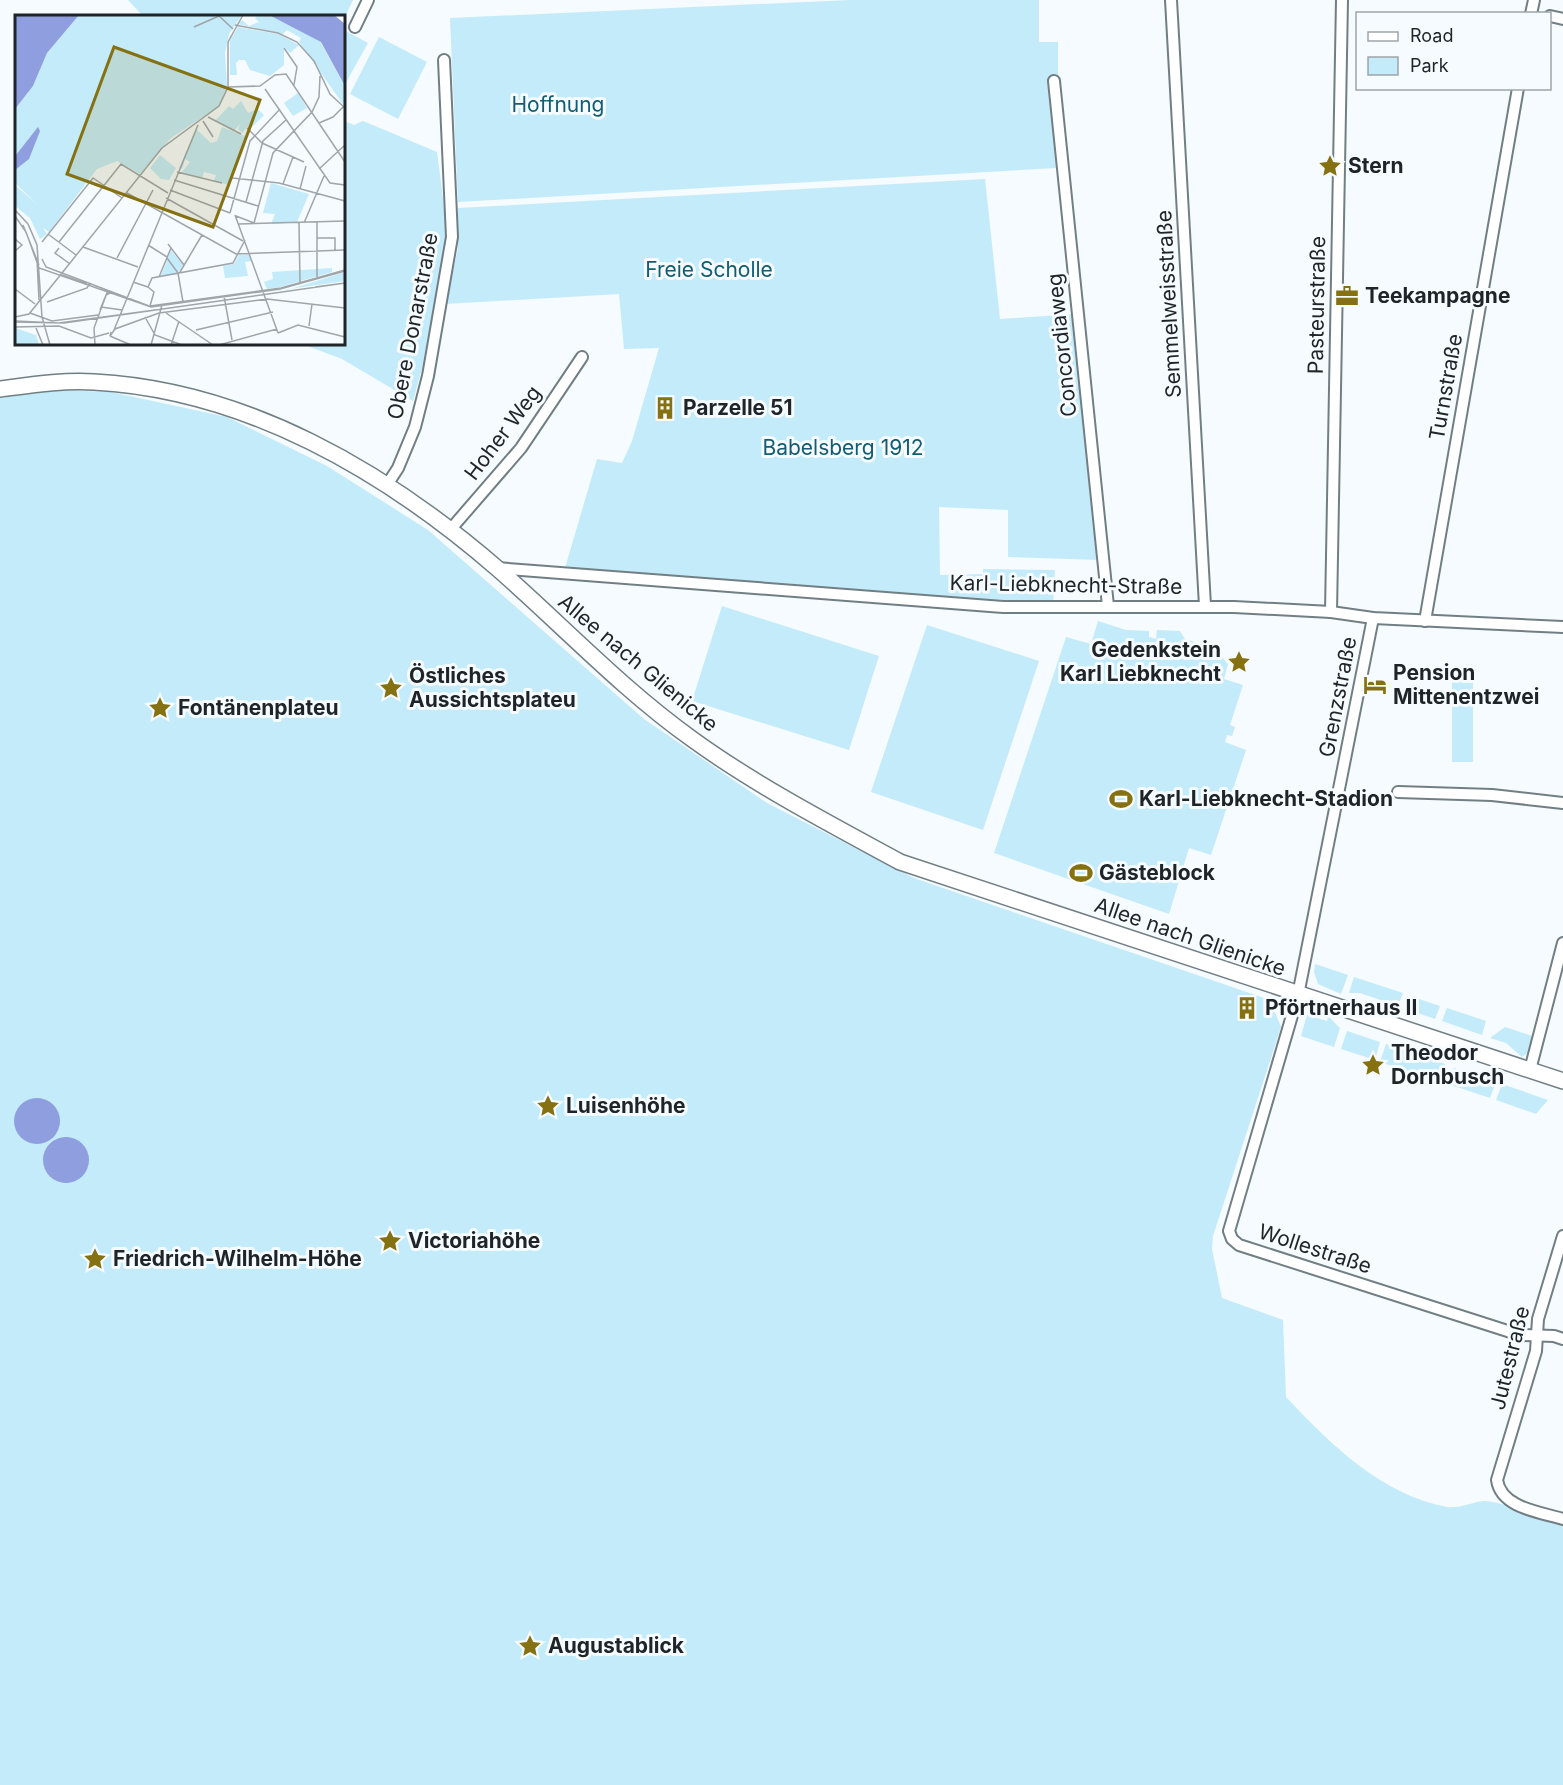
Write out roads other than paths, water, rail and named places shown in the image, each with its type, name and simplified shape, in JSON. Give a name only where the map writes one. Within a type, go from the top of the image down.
[{"type":"street","points":[[355,27],[368,0]]},
{"type":"street","name":"Semmelweisstraße","points":[[1171,0],[1205,606]]},
{"type":"street","name":"Pasteurstraße","points":[[1331,612],[1342,0]]},
{"type":"street","name":"Obere Donarstraße","points":[[387,485],[398,468],[415,427],[428,375],[452,237],[444,60]]},
{"type":"street","name":"Concordiaweg","points":[[1054,81],[1108,606]]},
{"type":"street","name":"Turnstraße","points":[[1425,621],[1518,90]]},
{"type":"street","name":"Hoher Weg","points":[[450,530],[521,448],[582,357]]},
{"type":"street","name":"Allee nach Glienicke","points":[[0,389],[48,382],[99,382],[200,399],[231,407],[271,423],[387,485],[450,530],[691,739],[807,811],[900,862],[1563,1081]]},
{"type":"street","name":"Karl-Liebknecht-Straße","points":[[496,568],[1003,607],[1074,609],[1108,606],[1205,606],[1331,612],[1373,618],[1563,627]]},
{"type":"street","name":"Grenzstraße","points":[[1298,995],[1373,618]]},
{"type":"street","points":[[1398,792],[1492,795],[1563,803]]},
{"type":"street","points":[[1530,1070],[1563,943]]},
{"type":"street","name":"Wollestraße","points":[[1298,995],[1228,1226],[1232,1239],[1239,1245],[1520,1335],[1563,1339]]},
{"type":"street","name":"Jutestraße","points":[[1563,1236],[1538,1319],[1536,1351],[1497,1480],[1498,1490],[1510,1502],[1563,1519]]},
{"type":"water","points":[[37,1098],[53,1105],[60,1121],[53,1137],[37,1144],[21,1137],[14,1121],[21,1105]]},
{"type":"water","points":[[66,1137],[82,1144],[89,1160],[82,1176],[66,1183],[50,1176],[43,1160],[50,1144]]},
{"type":"place","name":"Stern","points":[[1330,166]]},
{"type":"place","name":"Teekampagne","points":[[1347,296]]},
{"type":"place","name":"Parzelle 51","points":[[665,408]]},
{"type":"place","name":"Gedenkstein Karl Liebknecht","points":[[1239,662]]},
{"type":"place","name":"Pension Mittenentzwei","points":[[1375,685]]},
{"type":"place","name":"Östliches Aussichtsplateu","points":[[391,688]]},
{"type":"place","name":"Fontänenplateu","points":[[160,708]]},
{"type":"place","name":"Karl-Liebknecht-Stadion","points":[[1121,799]]},
{"type":"place","name":"Gästeblock","points":[[1081,873]]},
{"type":"place","name":"Pförtnerhaus II","points":[[1247,1008]]},
{"type":"place","name":"Theodor Dornbusch","points":[[1373,1065]]},
{"type":"place","name":"Luisenhöhe","points":[[548,1106]]},
{"type":"place","name":"Victoriahöhe","points":[[390,1241]]},
{"type":"place","name":"Friedrich-Wilhelm-Höhe","points":[[95,1259]]},
{"type":"place","name":"Augustablick","points":[[530,1646]]},
{"type":"park label","name":"Hoffnung","points":[[558,105]]},
{"type":"park label","name":"Freie Scholle","points":[[709,270]]},
{"type":"park label","name":"Babelsberg 1912","points":[[843,448]]}]
